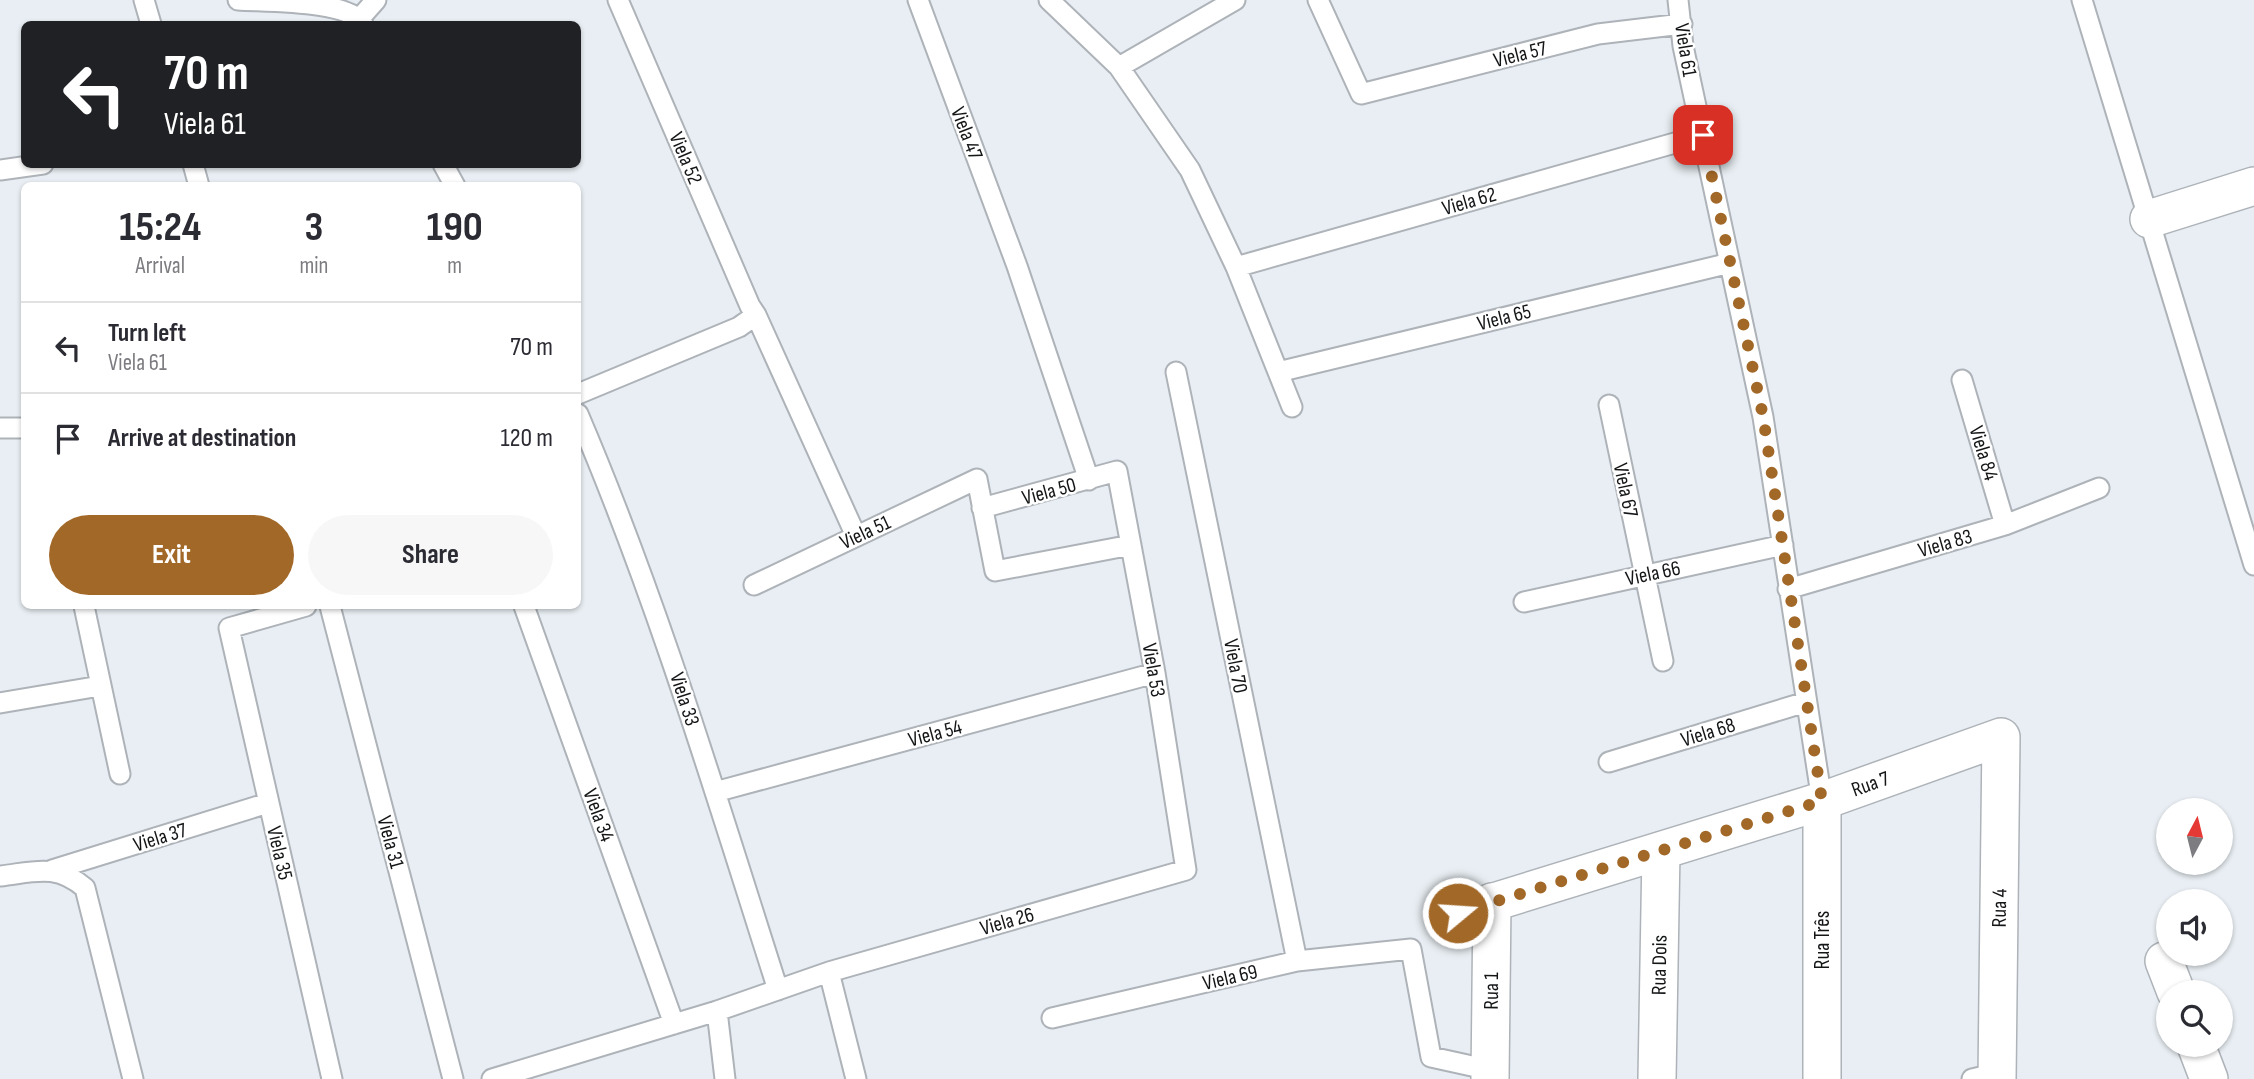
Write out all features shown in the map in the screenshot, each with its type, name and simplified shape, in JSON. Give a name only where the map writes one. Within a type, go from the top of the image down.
[{"type":"street","points":[[2149,219],[2254,186]]},
{"type":"street","name":"Rua 7","points":[[1475,908],[1822,801],[2001,737]]},
{"type":"street","name":"Rua 4","points":[[1989,1077],[2001,737]]},
{"type":"street","name":"Rua Três","points":[[1822,801],[1822,1079]]},
{"type":"street","name":"Rua Dois","points":[[1657,1079],[1661,852]]},
{"type":"street","name":"Rua 1","points":[[1475,908],[1490,1074]]},
{"type":"street","points":[[2201,1057],[2209,1079]]},
{"type":"lane","points":[[144,0],[150,21]]},
{"type":"lane","points":[[238,0],[340,8],[361,21],[376,0]]},
{"type":"lane","name":"Viela 52","points":[[618,0],[744,294],[856,536]]},
{"type":"lane","name":"Viela 47","points":[[918,0],[1017,266],[1089,480]]},
{"type":"lane","points":[[1049,0],[1119,67],[1190,170],[1236,267],[1292,407]]},
{"type":"lane","points":[[1119,67],[1235,0]]},
{"type":"lane","name":"Viela 57","points":[[1318,0],[1361,94],[1598,34],[1682,24]]},
{"type":"lane","name":"Viela 61","points":[[1678,0],[1683,46],[1763,416],[1822,801]]},
{"type":"lane","points":[[2082,0],[2254,565]]},
{"type":"lane","name":"Viela 62","points":[[1236,267],[1703,135]]},
{"type":"lane","points":[[0,170],[21,167]]},
{"type":"lane","name":"Viela 65","points":[[1278,372],[1730,263]]},
{"type":"lane","points":[[581,393],[738,327],[756,315]]},
{"type":"lane","name":"Viela 70","points":[[1176,372],[1297,961]]},
{"type":"lane","name":"Viela 84","points":[[1962,380],[2005,525]]},
{"type":"lane","name":"Viela 67","points":[[1609,405],[1663,661]]},
{"type":"lane","name":"Viela 33","points":[[581,421],[613,497],[678,677],[778,989]]},
{"type":"lane","points":[[0,428],[21,428]]},
{"type":"lane","name":"Viela 50","points":[[982,509],[1116,471]]},
{"type":"lane","name":"Viela 53","points":[[1116,471],[1155,673],[1186,870]]},
{"type":"lane","name":"Viela 51","points":[[754,585],[977,479],[982,509]]},
{"type":"lane","name":"Viela 83","points":[[1788,589],[2005,525],[2099,488]]},
{"type":"lane","points":[[982,509],[995,571],[1131,545]]},
{"type":"lane","name":"Viela 66","points":[[1524,602],[1783,545]]},
{"type":"lane","points":[[85,609],[120,774]]},
{"type":"lane","name":"Viela 35","points":[[296,609],[229,628],[332,1079]]},
{"type":"lane","name":"Viela 31","points":[[331,609],[453,1079]]},
{"type":"lane","name":"Viela 34","points":[[525,609],[674,1024]]},
{"type":"lane","name":"Viela 54","points":[[715,792],[1155,673]]},
{"type":"lane","points":[[0,703],[100,686]]},
{"type":"lane","name":"Viela 68","points":[[1609,762],[1806,702]]},
{"type":"lane","name":"Viela 37","points":[[51,870],[268,803]]},
{"type":"lane","points":[[0,876],[51,870],[71,876],[85,888],[132,1079]]},
{"type":"lane","name":"Viela 26","points":[[492,1079],[519,1076],[778,989],[832,981],[1186,870]]},
{"type":"lane","name":"Viela 69","points":[[1052,1018],[1297,961],[1410,949],[1430,1057],[1490,1074]]},
{"type":"lane","points":[[832,981],[856,1079]]},
{"type":"lane","points":[[716,1011],[725,1079]]},
{"type":"route","points":[[1458,913],[1822,801],[1763,416],[1703,135]]}]
